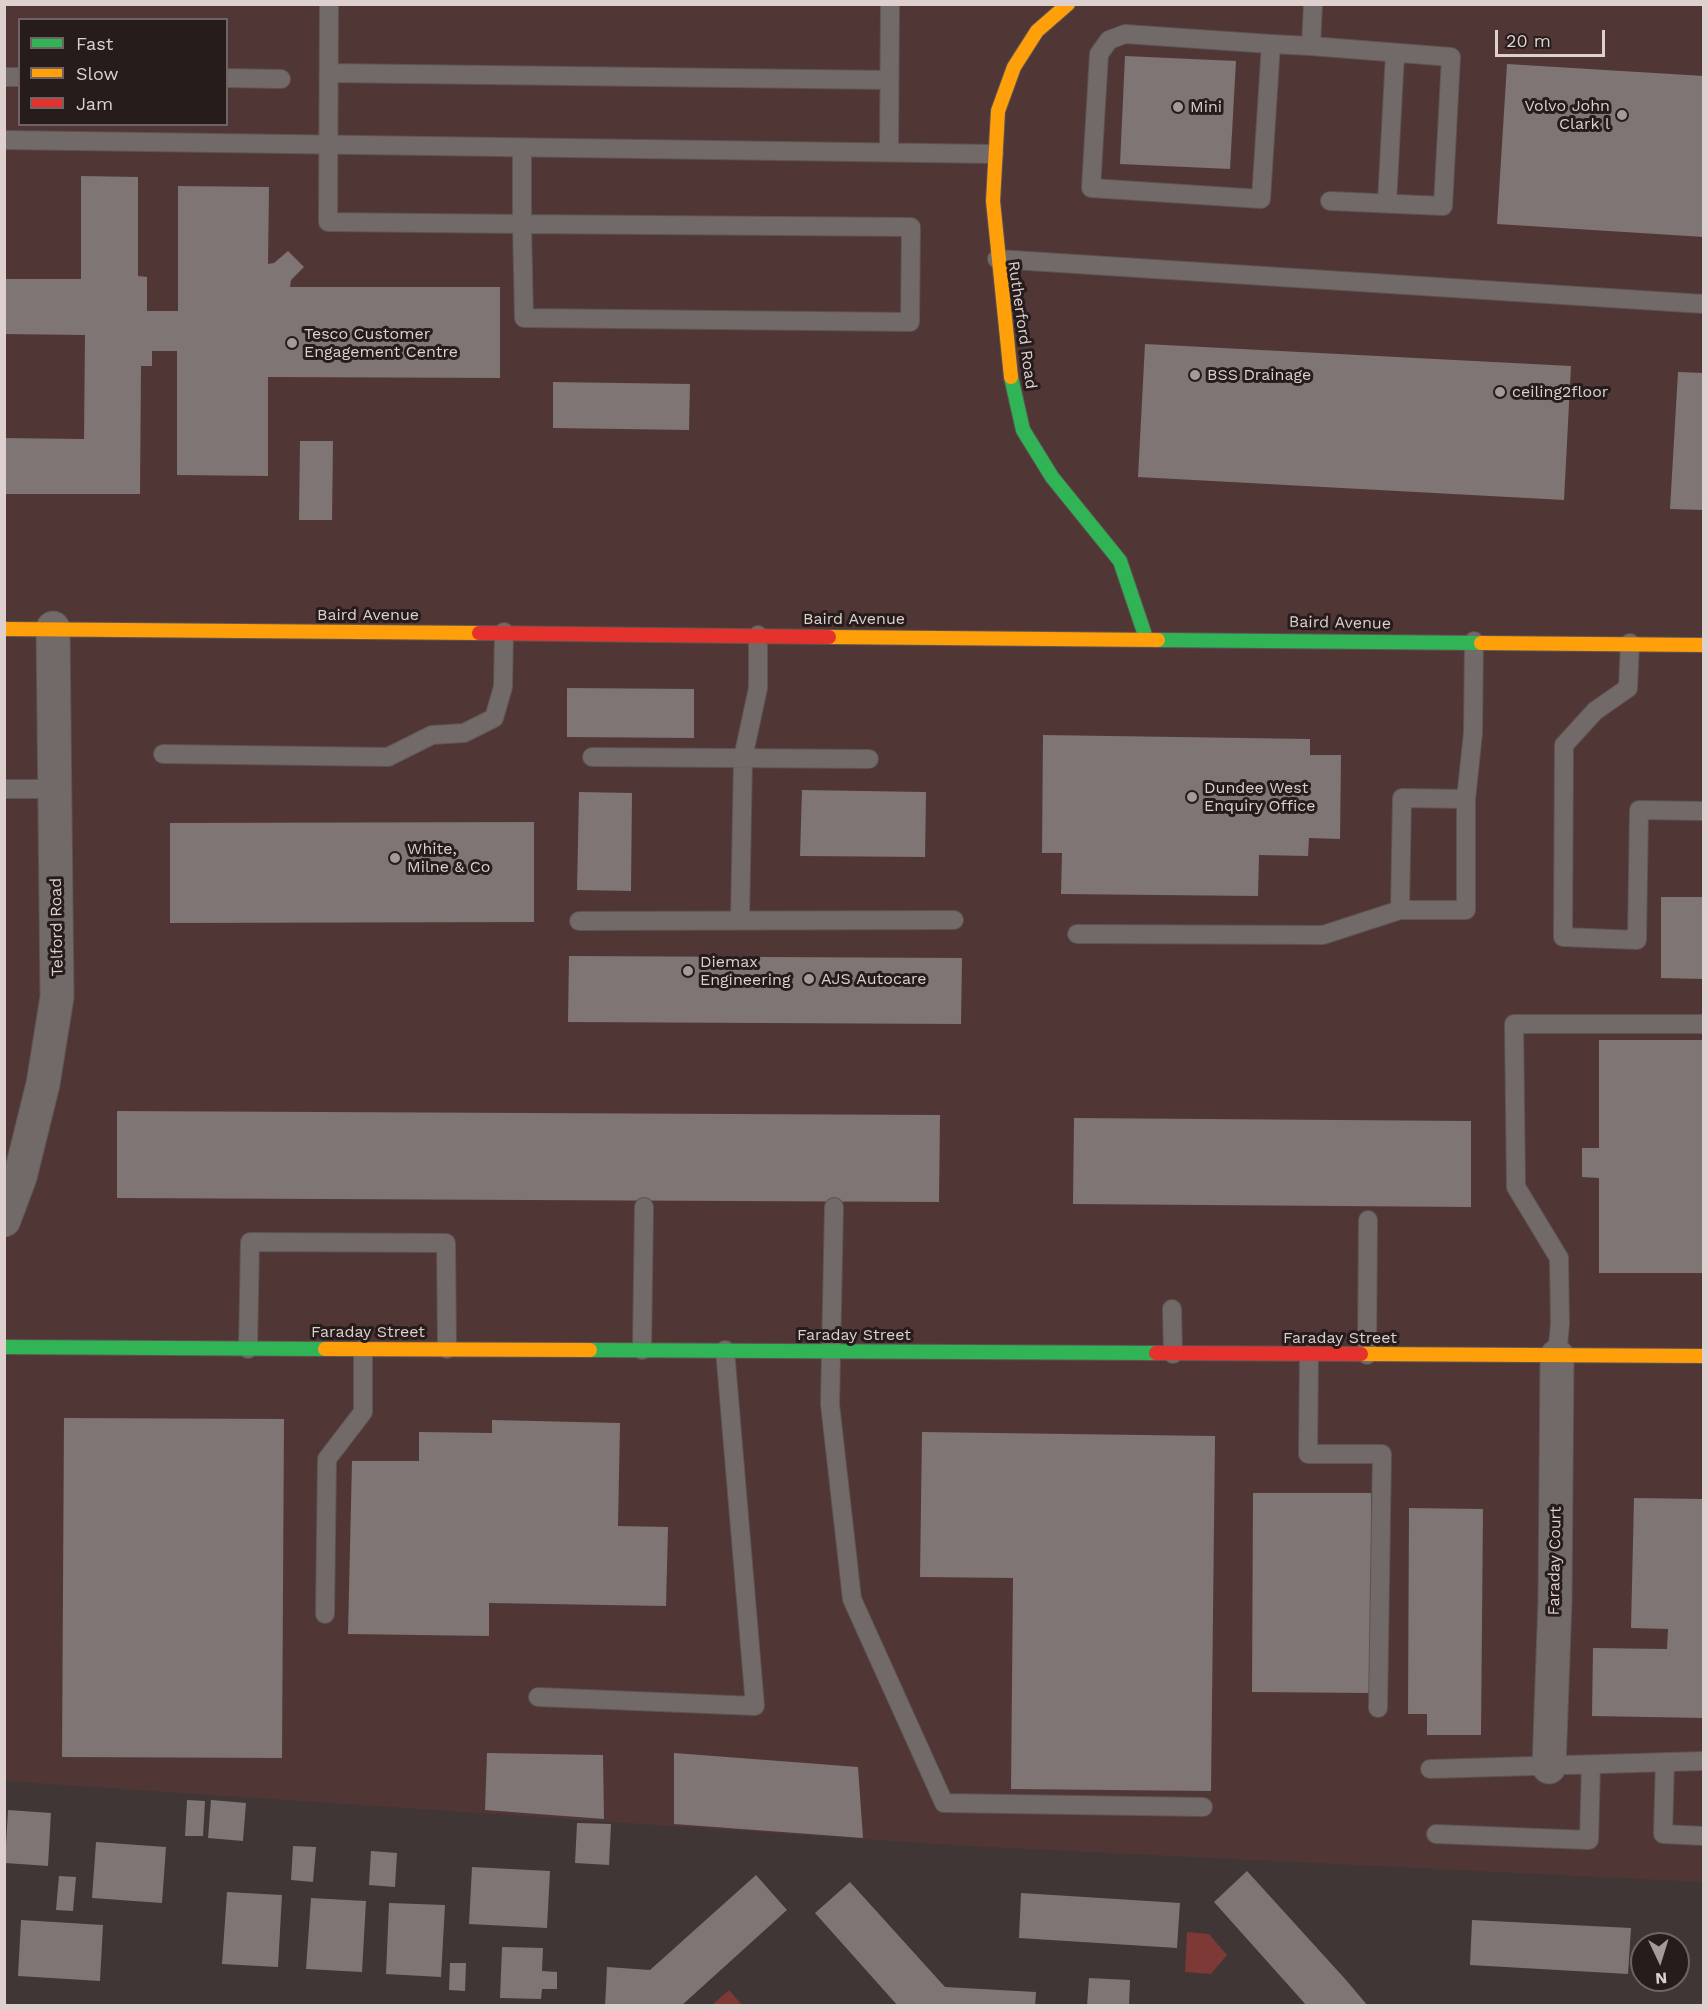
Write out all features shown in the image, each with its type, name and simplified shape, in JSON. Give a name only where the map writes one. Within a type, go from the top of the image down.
[{"type":"street","name":"Rutherford Road","points":[[1068,4],[1038,31],[1014,67],[998,111],[994,154],[997,259],[1009,369],[1023,430],[1052,477],[1120,561],[1146,638]]},
{"type":"street","name":"Telford Road","points":[[4,1220],[20,1177],[43,1084],[57,997],[53,628]]},
{"type":"street","name":"Baird Avenue","points":[[4,629],[1474,641],[1704,645]]},
{"type":"street","name":"Faraday Street","points":[[4,1347],[1704,1356]]},
{"type":"street","name":"Faraday Court","points":[[1549,1767],[1555,1601],[1557,1356]]},
{"type":"lane","points":[[329,4],[328,222],[522,224],[911,227],[910,322],[524,318],[522,224],[522,148]]},
{"type":"lane","points":[[889,152],[890,4]]},
{"type":"lane","points":[[1311,46],[1313,4]]},
{"type":"lane","points":[[1271,44],[1261,199],[1091,188],[1099,54],[1109,40],[1125,34],[1311,46],[1451,57],[1443,206],[1330,201]]},
{"type":"lane","points":[[1387,203],[1395,54]]},
{"type":"lane","points":[[329,74],[889,80]]},
{"type":"lane","points":[[228,78],[281,79]]},
{"type":"lane","points":[[4,140],[994,154]]},
{"type":"lane","points":[[997,259],[1704,304]]},
{"type":"lane","points":[[163,754],[388,757],[432,735],[464,733],[494,718],[503,687],[504,632]]},
{"type":"lane","points":[[740,920],[743,758],[758,688],[758,635]]},
{"type":"lane","points":[[1077,934],[1323,935],[1400,910],[1466,910],[1466,799],[1473,733],[1474,641]]},
{"type":"lane","points":[[1630,643],[1629,688],[1595,711],[1564,745],[1563,938],[1637,940],[1639,810],[1704,811]]},
{"type":"lane","points":[[592,756],[869,759]]},
{"type":"lane","points":[[4,789],[55,789]]},
{"type":"lane","points":[[1400,910],[1402,798],[1466,799]]},
{"type":"lane","points":[[579,921],[954,920]]},
{"type":"lane","points":[[1557,1356],[1560,1324],[1559,1258],[1516,1187],[1514,1024],[1704,1024]]},
{"type":"lane","points":[[642,1350],[644,1207]]},
{"type":"lane","points":[[834,1207],[830,1404],[852,1599],[944,1803],[1203,1807]]},
{"type":"lane","points":[[1366,1355],[1368,1220]]},
{"type":"lane","points":[[248,1349],[250,1242],[447,1243],[447,1349]]},
{"type":"lane","points":[[1172,1308],[1173,1354]]},
{"type":"lane","points":[[325,1614],[327,1459],[363,1412],[363,1349]]},
{"type":"lane","points":[[538,1696],[755,1706],[725,1350]]},
{"type":"lane","points":[[1309,1354],[1308,1454],[1382,1454],[1378,1707]]},
{"type":"lane","points":[[1430,1769],[1704,1761]]},
{"type":"lane","points":[[1665,1762],[1663,1834],[1704,1836]]},
{"type":"lane","points":[[1436,1834],[1589,1839],[1592,1765]]},
{"type":"shaded area","points":[[4,5],[1703,5],[1703,1882],[968,1846],[5,1781]]},
{"type":"shaded area","points":[[1187,1932],[1209,1934],[1227,1955],[1211,1974],[1185,1972]]},
{"type":"shaded area","points":[[729,1990],[742,2005],[712,2005]]},
{"type":"building","points":[[1125,56],[1236,61],[1230,169],[1120,164]]},
{"type":"building","points":[[1507,64],[1704,76],[1704,237],[1497,224]]},
{"type":"building","name":"Tesco Customer Engagement Centre","points":[[81,176],[138,177],[138,276],[147,277],[147,311],[178,311],[178,186],[269,187],[268,264],[274,263],[288,251],[304,267],[291,280],[290,287],[500,287],[500,378],[268,377],[268,476],[177,475],[177,351],[152,351],[152,366],[141,366],[140,494],[4,494],[4,438],[84,439],[85,335],[4,334],[4,279],[81,279]]},
{"type":"building","points":[[1145,344],[1571,366],[1564,500],[1138,477]]},
{"type":"building","points":[[1678,372],[1704,373],[1704,510],[1670,509]]},
{"type":"building","points":[[553,382],[690,384],[689,430],[553,428]]},
{"type":"building","points":[[300,441],[333,441],[332,520],[299,520]]},
{"type":"building","points":[[567,688],[694,689],[694,738],[567,737]]},
{"type":"building","name":"Dundee West Enquiry Office","points":[[1043,735],[1310,739],[1310,755],[1341,755],[1340,839],[1309,838],[1308,856],[1259,855],[1258,896],[1061,894],[1062,853],[1042,853]]},
{"type":"building","points":[[802,790],[926,792],[925,857],[800,856]]},
{"type":"building","points":[[579,792],[632,793],[631,891],[577,890]]},
{"type":"building","points":[[534,822],[534,922],[170,923],[170,823]]},
{"type":"building","points":[[1661,897],[1704,897],[1704,979],[1661,978]]},
{"type":"building","points":[[569,956],[962,958],[961,1024],[568,1022]]},
{"type":"building","points":[[1599,1040],[1704,1040],[1704,1273],[1599,1273],[1599,1178],[1582,1177],[1582,1148],[1599,1148]]},
{"type":"building","points":[[117,1111],[940,1115],[939,1202],[117,1198]]},
{"type":"building","points":[[1074,1118],[1471,1121],[1471,1207],[1073,1204]]},
{"type":"building","points":[[64,1418],[284,1419],[282,1758],[62,1757]]},
{"type":"building","points":[[492,1420],[620,1423],[618,1526],[668,1527],[666,1606],[489,1603],[489,1636],[348,1634],[352,1461],[419,1461],[419,1432],[492,1433]]},
{"type":"building","points":[[922,1432],[1215,1436],[1211,1791],[1011,1789],[1013,1578],[920,1577]]},
{"type":"building","points":[[1253,1493],[1371,1493],[1371,1693],[1252,1692]]},
{"type":"building","points":[[1634,1498],[1704,1499],[1704,1718],[1592,1716],[1593,1648],[1667,1649],[1668,1629],[1631,1628]]},
{"type":"building","points":[[1409,1508],[1483,1509],[1481,1735],[1427,1735],[1427,1714],[1408,1714]]},
{"type":"building","points":[[487,1753],[603,1755],[604,1819],[485,1810]]},
{"type":"building","points":[[674,1753],[858,1767],[863,1838],[674,1824]]},
{"type":"building","points":[[187,1800],[205,1801],[203,1836],[185,1836]]},
{"type":"building","points":[[211,1800],[246,1803],[243,1841],[208,1838]]},
{"type":"building","points":[[8,1810],[51,1813],[48,1866],[5,1863]]},
{"type":"building","points":[[577,1823],[611,1824],[609,1865],[575,1863]]},
{"type":"building","points":[[96,1842],[166,1847],[162,1903],[92,1898]]},
{"type":"building","points":[[293,1846],[316,1847],[313,1882],[291,1880]]},
{"type":"building","points":[[371,1851],[397,1853],[395,1887],[369,1885]]},
{"type":"building","points":[[472,1867],[550,1871],[547,1928],[469,1924]]},
{"type":"building","points":[[1247,1871],[1368,2006],[1307,2006],[1214,1902]]},
{"type":"building","points":[[756,1875],[787,1910],[681,2006],[605,2006],[607,1967],[650,1970]]},
{"type":"building","points":[[59,1876],[76,1877],[73,1911],[56,1910]]},
{"type":"building","points":[[850,1882],[945,1987],[1036,1992],[1035,2006],[898,2006],[815,1913]]},
{"type":"building","points":[[227,1892],[282,1895],[278,1967],[222,1964]]},
{"type":"building","points":[[1021,1893],[1180,1903],[1177,1948],[1019,1938]]},
{"type":"building","points":[[311,1898],[366,1901],[362,1972],[306,1969]]},
{"type":"building","points":[[389,1903],[445,1905],[441,1977],[386,1974]]},
{"type":"building","points":[[21,1920],[103,1925],[100,1981],[18,1976]]},
{"type":"building","points":[[1472,1920],[1631,1928],[1628,1974],[1470,1965]]},
{"type":"building","points":[[502,1947],[543,1948],[542,1971],[557,1972],[557,1989],[542,1989],[541,1999],[500,1998]]},
{"type":"building","points":[[450,1963],[466,1963],[465,1991],[449,1990]]},
{"type":"building","points":[[1089,1978],[1130,1980],[1129,2006],[1087,2006]]},
{"type":"traffic: fast","points":[[1011,377],[1023,430],[1052,477],[1120,561],[1146,638]]},
{"type":"traffic: fast","points":[[1158,640],[1481,643]]},
{"type":"traffic: fast","points":[[4,1347],[325,1349]]},
{"type":"traffic: fast","points":[[590,1350],[1156,1353]]},
{"type":"traffic: slow","points":[[1011,377],[993,201],[998,111],[1014,67],[1037,31],[1068,4]]},
{"type":"traffic: slow","points":[[4,629],[479,633]]},
{"type":"traffic: slow","points":[[829,637],[1158,640]]},
{"type":"traffic: slow","points":[[1481,643],[1704,645]]},
{"type":"traffic: slow","points":[[325,1349],[590,1350]]},
{"type":"traffic: slow","points":[[1361,1354],[1704,1356]]},
{"type":"traffic: jam","points":[[479,633],[829,637]]},
{"type":"traffic: jam","points":[[1156,1353],[1361,1354]]},
{"type":"place","name":"Mini","points":[[1178,107]]},
{"type":"place","name":"Volvo John Clark l","points":[[1622,115]]},
{"type":"place","name":"Tesco Customer Engagement Centre","points":[[292,343]]},
{"type":"place","name":"BSS Drainage","points":[[1195,375]]},
{"type":"place","name":"ceiling2floor","points":[[1500,392]]},
{"type":"place","name":"Dundee West Enquiry Office","points":[[1192,797]]},
{"type":"place","name":"White, Milne & Co","points":[[395,858]]},
{"type":"place","name":"Diemax Engineering","points":[[688,971]]},
{"type":"place","name":"AJS Autocare","points":[[809,979]]}]
